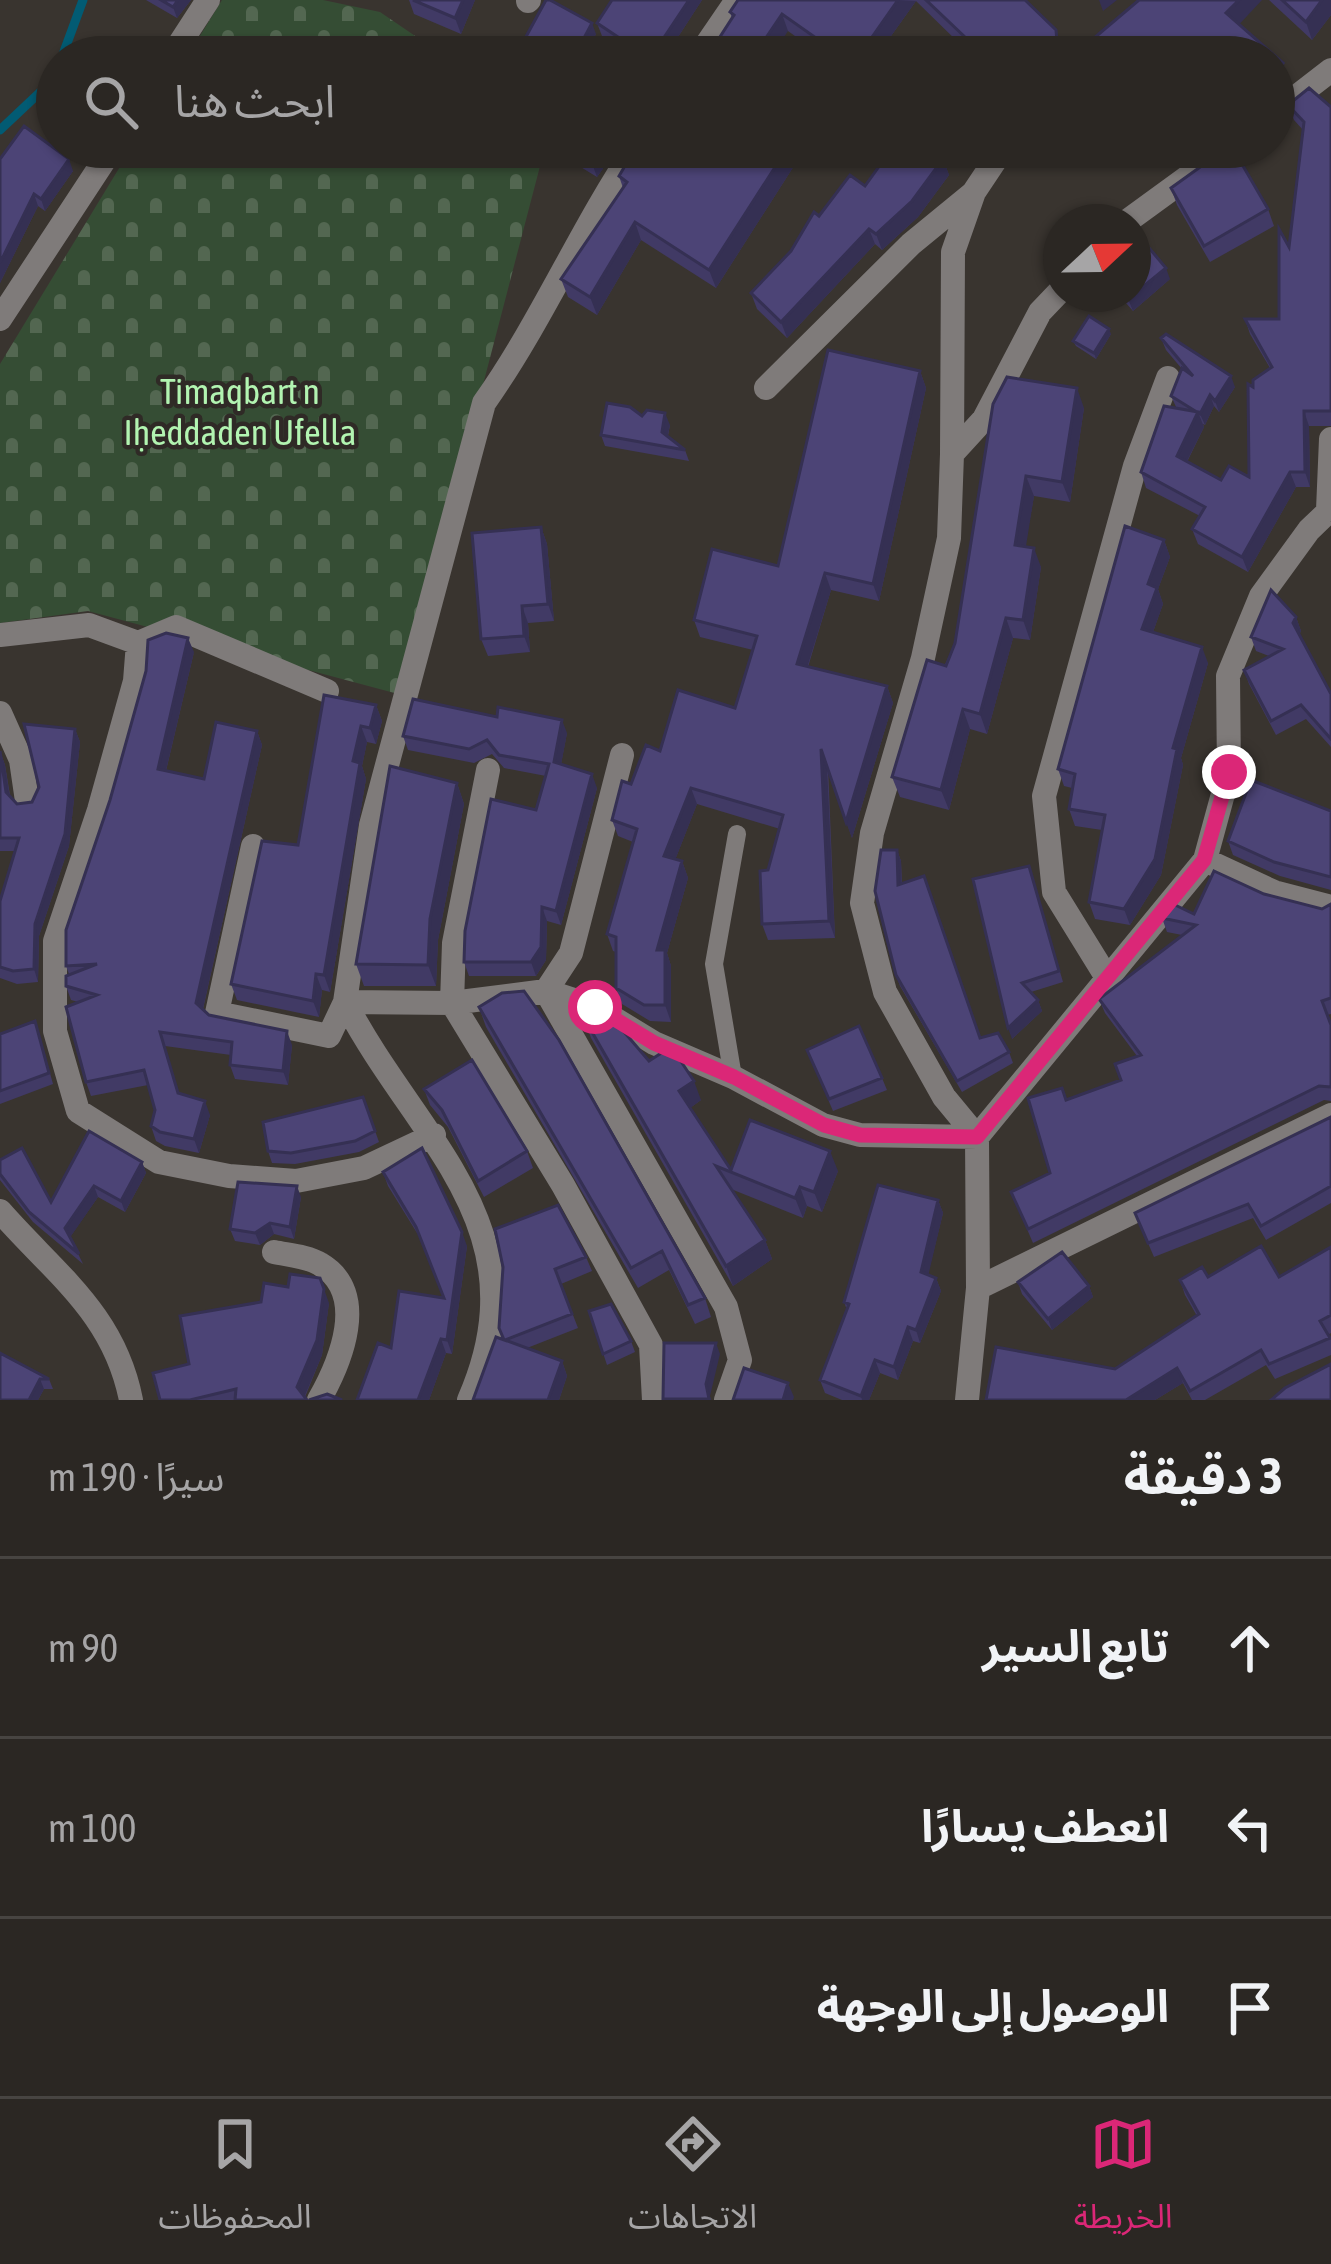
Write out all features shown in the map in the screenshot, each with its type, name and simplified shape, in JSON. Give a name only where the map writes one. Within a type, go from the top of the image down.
[{"type":"street","points":[[185,36],[208,0]]},
{"type":"street","points":[[712,36],[737,0]]},
{"type":"street","points":[[1295,98],[1331,70]]},
{"type":"street","points":[[0,319],[99,168]]},
{"type":"street","points":[[253,846],[217,1013],[329,1036],[345,1002],[371,825],[484,403],[525,346],[590,214],[622,168]]},
{"type":"street","points":[[967,1400],[978,1288],[977,1137],[944,1097],[885,992],[862,903],[872,833],[923,658],[949,538],[953,252],[974,192],[990,168]]},
{"type":"street","points":[[1151,204],[1200,168]]},
{"type":"street","points":[[766,388],[911,244],[974,192]]},
{"type":"street","points":[[952,454],[984,419],[1043,310]]},
{"type":"street","points":[[1108,981],[1054,892],[1044,796],[1135,466],[1168,378]]},
{"type":"street","points":[[977,1137],[1204,860],[1229,772],[1228,676],[1261,596],[1330,510],[1331,440]]},
{"type":"street","points":[[0,635],[89,625],[138,643],[176,627],[327,691]]},
{"type":"street","points":[[138,643],[129,703],[55,941],[55,1031],[78,1111],[159,1162],[273,1180],[296,1181],[364,1168],[434,1136]]},
{"type":"street","points":[[0,713],[21,760],[27,801]]},
{"type":"street","points":[[545,991],[571,953],[622,755]]},
{"type":"street","points":[[488,770],[454,943],[452,1003],[563,1185],[651,1346],[654,1400]]},
{"type":"street","points":[[1204,860],[1274,892],[1331,907]]},
{"type":"street","points":[[345,1002],[452,1003],[545,991],[595,1007],[654,1043],[734,1077],[824,1125],[860,1135],[977,1137]]},
{"type":"street","points":[[545,991],[726,1306],[740,1360],[726,1400]]},
{"type":"street","points":[[345,1002],[370,1052],[434,1136],[476,1209],[491,1279],[489,1346],[469,1400]]},
{"type":"street","points":[[978,1288],[1331,1115]]},
{"type":"street","points":[[0,1211],[108,1328],[124,1363],[131,1400]]},
{"type":"street","points":[[274,1252],[317,1262],[334,1275],[345,1303],[347,1338],[319,1400]]},
{"type":"lane","points":[[734,1077],[714,964],[737,834]]},
{"type":"green space","points":[[222,0],[323,0],[380,12],[415,36],[200,36]]},
{"type":"green space","name":"Timaqbart n Iḥeddaden Ufella","points":[[119,168],[540,168],[402,695],[88,611],[0,623],[0,364]]},
{"type":"building","points":[[413,0],[463,0],[455,18]]},
{"type":"building","points":[[546,0],[592,23],[585,36],[526,36]]},
{"type":"building","points":[[612,0],[689,0],[665,36],[616,36],[597,23]]},
{"type":"building","points":[[738,0],[898,0],[873,36],[813,36],[782,14],[767,36],[720,36],[734,15],[730,12]]},
{"type":"building","points":[[926,0],[1025,0],[1057,36],[964,36]]},
{"type":"building","points":[[1139,0],[1239,0],[1226,13],[1252,36],[1096,36]]},
{"type":"building","points":[[1282,0],[1322,0],[1306,22]]},
{"type":"building","points":[[1309,88],[1331,107],[1331,411],[1304,411],[1305,472],[1290,472],[1242,557],[1192,529],[1205,507],[1141,472],[1164,406],[1198,412],[1177,456],[1221,480],[1229,466],[1249,477],[1248,384],[1253,387],[1253,380],[1272,367],[1245,319],[1279,319],[1279,229],[1289,247],[1304,122],[1295,112],[1295,99]]},
{"type":"building","points":[[24,126],[36,135],[36,168],[63,168],[41,199],[34,194],[0,263],[0,159]]},
{"type":"building","points":[[624,168],[775,168],[709,270],[635,222],[590,297],[561,279],[627,182],[619,176]]},
{"type":"building","points":[[878,168],[936,168],[912,201],[876,234],[869,229],[781,322],[751,293],[791,251],[814,212],[819,216],[850,175],[865,186]]},
{"type":"building","points":[[1199,168],[1244,168],[1268,209],[1204,246],[1171,188]]},
{"type":"building","points":[[1151,250],[1166,268],[1151,280]]},
{"type":"building","points":[[1089,316],[1109,329],[1094,353],[1073,341]]},
{"type":"building","points":[[1166,334],[1231,376],[1215,401],[1210,395],[1200,414],[1171,396],[1182,368],[1193,376],[1161,338]]},
{"type":"building","points":[[828,350],[920,371],[873,584],[825,573],[797,664],[887,686],[846,822],[821,749],[829,921],[762,924],[760,871],[768,870],[783,815],[691,788],[664,856],[682,861],[657,950],[665,950],[665,1005],[644,1005],[616,988],[616,937],[607,934],[637,829],[612,820],[622,781],[631,784],[646,745],[660,751],[678,690],[735,708],[757,636],[694,620],[712,549],[778,566]]},
{"type":"building","points":[[1007,377],[1077,388],[1062,482],[1026,476],[1015,545],[1034,548],[1023,620],[1006,618],[980,714],[963,709],[941,790],[892,777],[927,660],[946,666],[955,643],[993,404]]},
{"type":"building","points":[[607,403],[630,407],[642,416],[647,410],[665,413],[662,432],[685,450],[601,435]]},
{"type":"building","points":[[1125,526],[1164,540],[1148,584],[1157,588],[1142,629],[1202,647],[1173,748],[1177,749],[1155,859],[1124,909],[1089,902],[1105,815],[1069,809],[1075,774],[1058,769]]},
{"type":"building","points":[[541,527],[548,604],[522,606],[524,636],[481,639],[472,533]]},
{"type":"building","points":[[1271,590],[1296,617],[1293,623],[1331,694],[1331,739],[1301,705],[1271,721],[1244,670],[1283,649],[1251,637]]},
{"type":"building","points":[[166,633],[188,638],[158,769],[204,779],[216,722],[257,731],[196,1003],[209,1015],[287,1031],[283,1071],[230,1065],[232,1042],[160,1032],[178,1093],[205,1101],[194,1139],[151,1126],[155,1110],[144,1070],[86,1082],[66,1007],[97,995],[66,986],[66,976],[97,964],[66,966],[66,930],[110,800],[146,671],[148,640]]},
{"type":"building","points":[[324,695],[376,705],[370,728],[361,726],[353,761],[360,763],[324,975],[316,974],[313,1001],[231,984],[262,841],[298,845]]},
{"type":"building","points":[[413,699],[497,717],[498,707],[562,720],[554,762],[592,774],[556,911],[542,907],[541,947],[531,962],[464,962],[465,931],[491,799],[536,810],[549,764],[499,755],[487,740],[469,749],[403,736]]},
{"type":"building","points":[[24,724],[75,729],[65,834],[35,924],[34,969],[13,971],[0,967],[0,901],[19,838],[0,838],[0,751],[6,792],[17,804],[32,802],[39,787]]},
{"type":"building","points":[[390,766],[457,783],[430,919],[428,965],[356,964]]},
{"type":"building","points":[[1251,780],[1331,811],[1331,877],[1274,862],[1228,841]]},
{"type":"building","points":[[881,850],[897,850],[898,885],[924,876],[980,1038],[998,1033],[1009,1052],[957,1081],[896,975],[875,891]]},
{"type":"building","points":[[1029,866],[1059,971],[1022,983],[1038,1000],[1008,1028],[973,879]]},
{"type":"building","points":[[1214,871],[1264,894],[1322,909],[1331,904],[1331,998],[1322,1001],[1331,1025],[1331,1087],[1319,1086],[1028,1229],[1011,1192],[1050,1173],[1028,1098],[1062,1088],[1066,1100],[1121,1080],[1115,1064],[1141,1055],[1099,999],[1196,925],[1162,918],[1173,904],[1194,914]]},
{"type":"building","points":[[524,991],[559,1040],[705,1298],[688,1305],[662,1251],[631,1268],[479,1007],[502,993]]},
{"type":"building","points":[[593,1010],[619,1026],[649,1061],[666,1050],[676,1054],[694,1081],[679,1091],[731,1170],[750,1120],[830,1151],[814,1192],[800,1187],[795,1198],[716,1166],[765,1240],[726,1266],[584,1018]]},
{"type":"building","points":[[35,1021],[49,1073],[0,1091],[0,1034]]},
{"type":"building","points":[[859,1026],[882,1078],[829,1099],[807,1050]]},
{"type":"building","points":[[472,1060],[527,1151],[478,1181],[442,1110],[424,1089]]},
{"type":"building","points":[[363,1097],[375,1131],[355,1141],[291,1153],[268,1151],[263,1122]]},
{"type":"building","points":[[1331,1117],[1331,1186],[1261,1226],[1248,1204],[1148,1243],[1135,1213]]},
{"type":"building","points":[[89,1131],[142,1162],[121,1201],[94,1186],[65,1228],[79,1254],[29,1212],[0,1174],[0,1160],[22,1148],[51,1202]]},
{"type":"building","points":[[422,1148],[462,1232],[447,1340],[441,1339],[418,1400],[357,1400],[378,1343],[391,1348],[399,1291],[444,1298],[416,1227],[383,1172]]},
{"type":"building","points":[[238,1182],[297,1186],[290,1227],[270,1223],[255,1233],[230,1229]]},
{"type":"building","points":[[878,1185],[938,1200],[921,1272],[936,1278],[916,1330],[908,1327],[894,1367],[875,1360],[861,1396],[820,1380],[849,1304],[844,1302]]},
{"type":"building","points":[[558,1205],[586,1257],[555,1269],[572,1314],[505,1340],[562,1361],[548,1400],[473,1400],[496,1337],[504,1340],[499,1328],[503,1267],[495,1229]]},
{"type":"building","points":[[1261,1246],[1279,1277],[1331,1247],[1331,1315],[1320,1321],[1330,1338],[1269,1364],[1261,1350],[1190,1391],[1177,1368],[1126,1400],[986,1400],[996,1347],[1115,1369],[1199,1314],[1180,1280],[1202,1267],[1208,1277]]},
{"type":"building","points":[[1062,1252],[1089,1286],[1048,1319],[1018,1282]]},
{"type":"building","points":[[290,1274],[320,1278],[324,1289],[317,1340],[297,1387],[307,1400],[235,1400],[236,1389],[190,1400],[160,1400],[153,1373],[189,1364],[180,1316],[261,1302],[264,1283],[288,1287]]},
{"type":"building","points":[[611,1304],[631,1341],[603,1354],[589,1311]]},
{"type":"building","points":[[664,1343],[716,1343],[706,1384],[709,1399],[663,1399]]},
{"type":"building","points":[[0,1353],[49,1379],[40,1379],[29,1400],[0,1400]]},
{"type":"building","points":[[1331,1364],[1331,1400],[1271,1400],[1285,1388]]},
{"type":"building","points":[[744,1368],[788,1383],[783,1400],[733,1400]]},
{"type":"building","points":[[327,1394],[342,1400],[309,1400]]},
{"type":"waterway","points":[[70,36],[83,0]]},
{"type":"waterway","points":[[0,130],[36,96]]},
{"type":"route","points":[[595,1007],[654,1043],[734,1077],[824,1125],[860,1135],[977,1137],[1204,860],[1229,772]]}]
